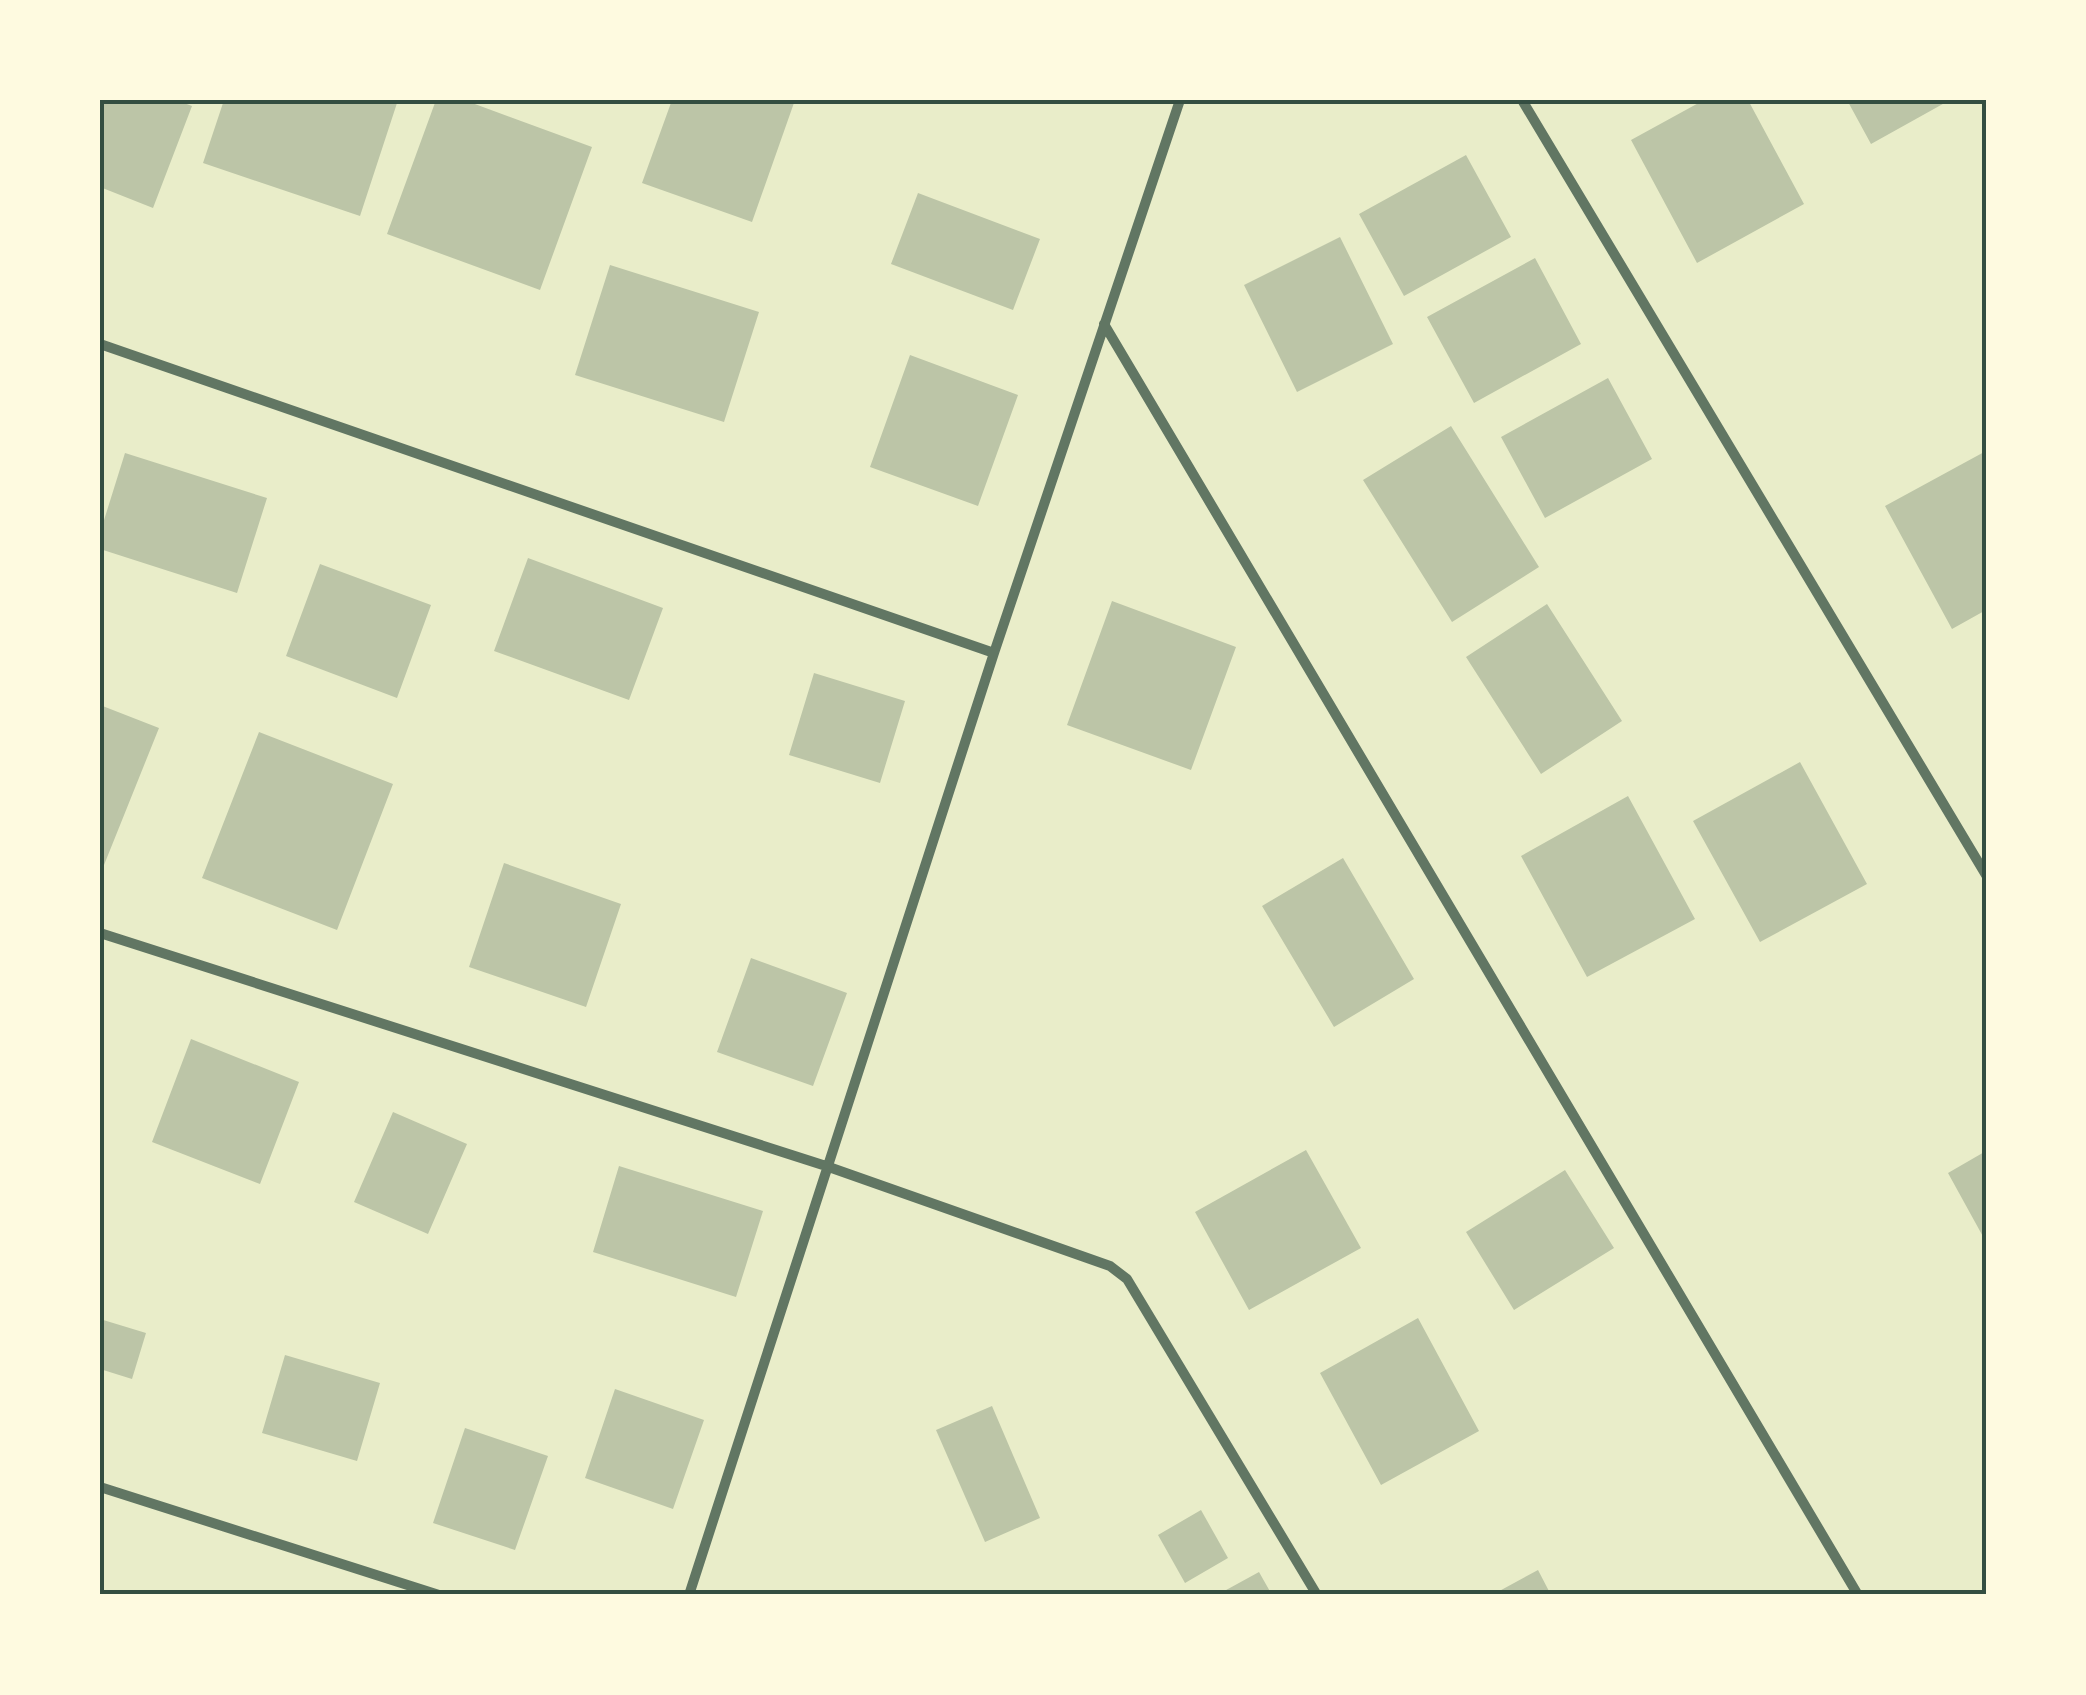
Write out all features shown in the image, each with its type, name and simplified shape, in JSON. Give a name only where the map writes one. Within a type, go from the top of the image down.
[{"type":"street","points":[[689,1595],[994,652],[1180,100]]},
{"type":"street","points":[[1522,100],[1986,875]]},
{"type":"street","points":[[1104,324],[1858,1595]]},
{"type":"street","points":[[100,344],[994,652]]},
{"type":"street","points":[[100,933],[826,1166],[1110,1266],[1127,1279],[1317,1595]]},
{"type":"street","points":[[100,1487],[439,1595]]},
{"type":"building","points":[[100,100],[176,100],[192,106],[153,208],[100,187]]},
{"type":"building","points":[[224,100],[398,100],[360,216],[203,163]]},
{"type":"building","points":[[436,100],[464,100],[592,147],[540,290],[387,234]]},
{"type":"building","points":[[672,100],[795,100],[752,222],[642,183]]},
{"type":"building","points":[[1704,100],[1748,100],[1804,204],[1697,263],[1631,140]]},
{"type":"building","points":[[1847,100],[1950,100],[1871,144]]},
{"type":"building","points":[[1466,155],[1511,237],[1404,296],[1359,214]]},
{"type":"building","points":[[918,193],[1040,239],[1013,310],[891,264]]},
{"type":"building","points":[[1340,237],[1393,344],[1297,392],[1244,285]]},
{"type":"building","points":[[1535,258],[1581,344],[1474,403],[1427,317]]},
{"type":"building","points":[[610,265],[759,312],[724,422],[575,375]]},
{"type":"building","points":[[910,355],[1018,395],[978,506],[870,467]]},
{"type":"building","points":[[1608,378],[1652,459],[1545,518],[1501,437]]},
{"type":"building","points":[[1451,426],[1539,567],[1452,622],[1363,480]]},
{"type":"building","points":[[1986,451],[1986,610],[1952,629],[1885,506]]},
{"type":"building","points":[[125,453],[267,498],[237,593],[100,549],[100,533]]},
{"type":"building","points":[[528,558],[663,608],[629,700],[494,651]]},
{"type":"building","points":[[320,564],[431,605],[397,698],[286,656]]},
{"type":"building","points":[[1112,601],[1236,647],[1191,770],[1067,725]]},
{"type":"building","points":[[1547,604],[1622,721],[1541,774],[1466,657]]},
{"type":"building","points":[[814,673],[905,701],[880,783],[789,755]]},
{"type":"building","points":[[100,705],[159,728],[100,875]]},
{"type":"building","points":[[259,732],[393,784],[337,930],[202,878]]},
{"type":"building","points":[[1800,762],[1867,884],[1760,942],[1693,821]]},
{"type":"building","points":[[1628,796],[1695,919],[1587,977],[1521,856]]},
{"type":"building","points":[[1343,858],[1414,979],[1334,1027],[1262,906]]},
{"type":"building","points":[[504,863],[621,904],[586,1007],[469,967]]},
{"type":"building","points":[[751,958],[847,993],[813,1086],[717,1052]]},
{"type":"building","points":[[191,1039],[299,1082],[260,1184],[152,1142]]},
{"type":"building","points":[[393,1112],[467,1144],[428,1234],[354,1202]]},
{"type":"building","points":[[1306,1150],[1361,1248],[1249,1310],[1195,1212]]},
{"type":"building","points":[[1986,1151],[1986,1242],[1948,1173]]},
{"type":"building","points":[[619,1166],[763,1211],[736,1297],[593,1252]]},
{"type":"building","points":[[1565,1170],[1614,1248],[1514,1310],[1466,1232]]},
{"type":"building","points":[[1418,1318],[1479,1431],[1381,1485],[1320,1373]]},
{"type":"building","points":[[100,1319],[146,1333],[132,1379],[100,1369]]},
{"type":"building","points":[[285,1355],[380,1383],[357,1461],[262,1433]]},
{"type":"building","points":[[615,1389],[704,1420],[673,1509],[585,1478]]},
{"type":"building","points":[[992,1406],[1040,1518],[985,1542],[936,1430]]},
{"type":"building","points":[[465,1428],[548,1456],[515,1550],[433,1523]]},
{"type":"building","points":[[1201,1510],[1228,1558],[1185,1583],[1158,1535]]},
{"type":"building","points":[[1538,1570],[1551,1595],[1492,1595]]},
{"type":"building","points":[[1259,1572],[1272,1595],[1217,1595]]}]
